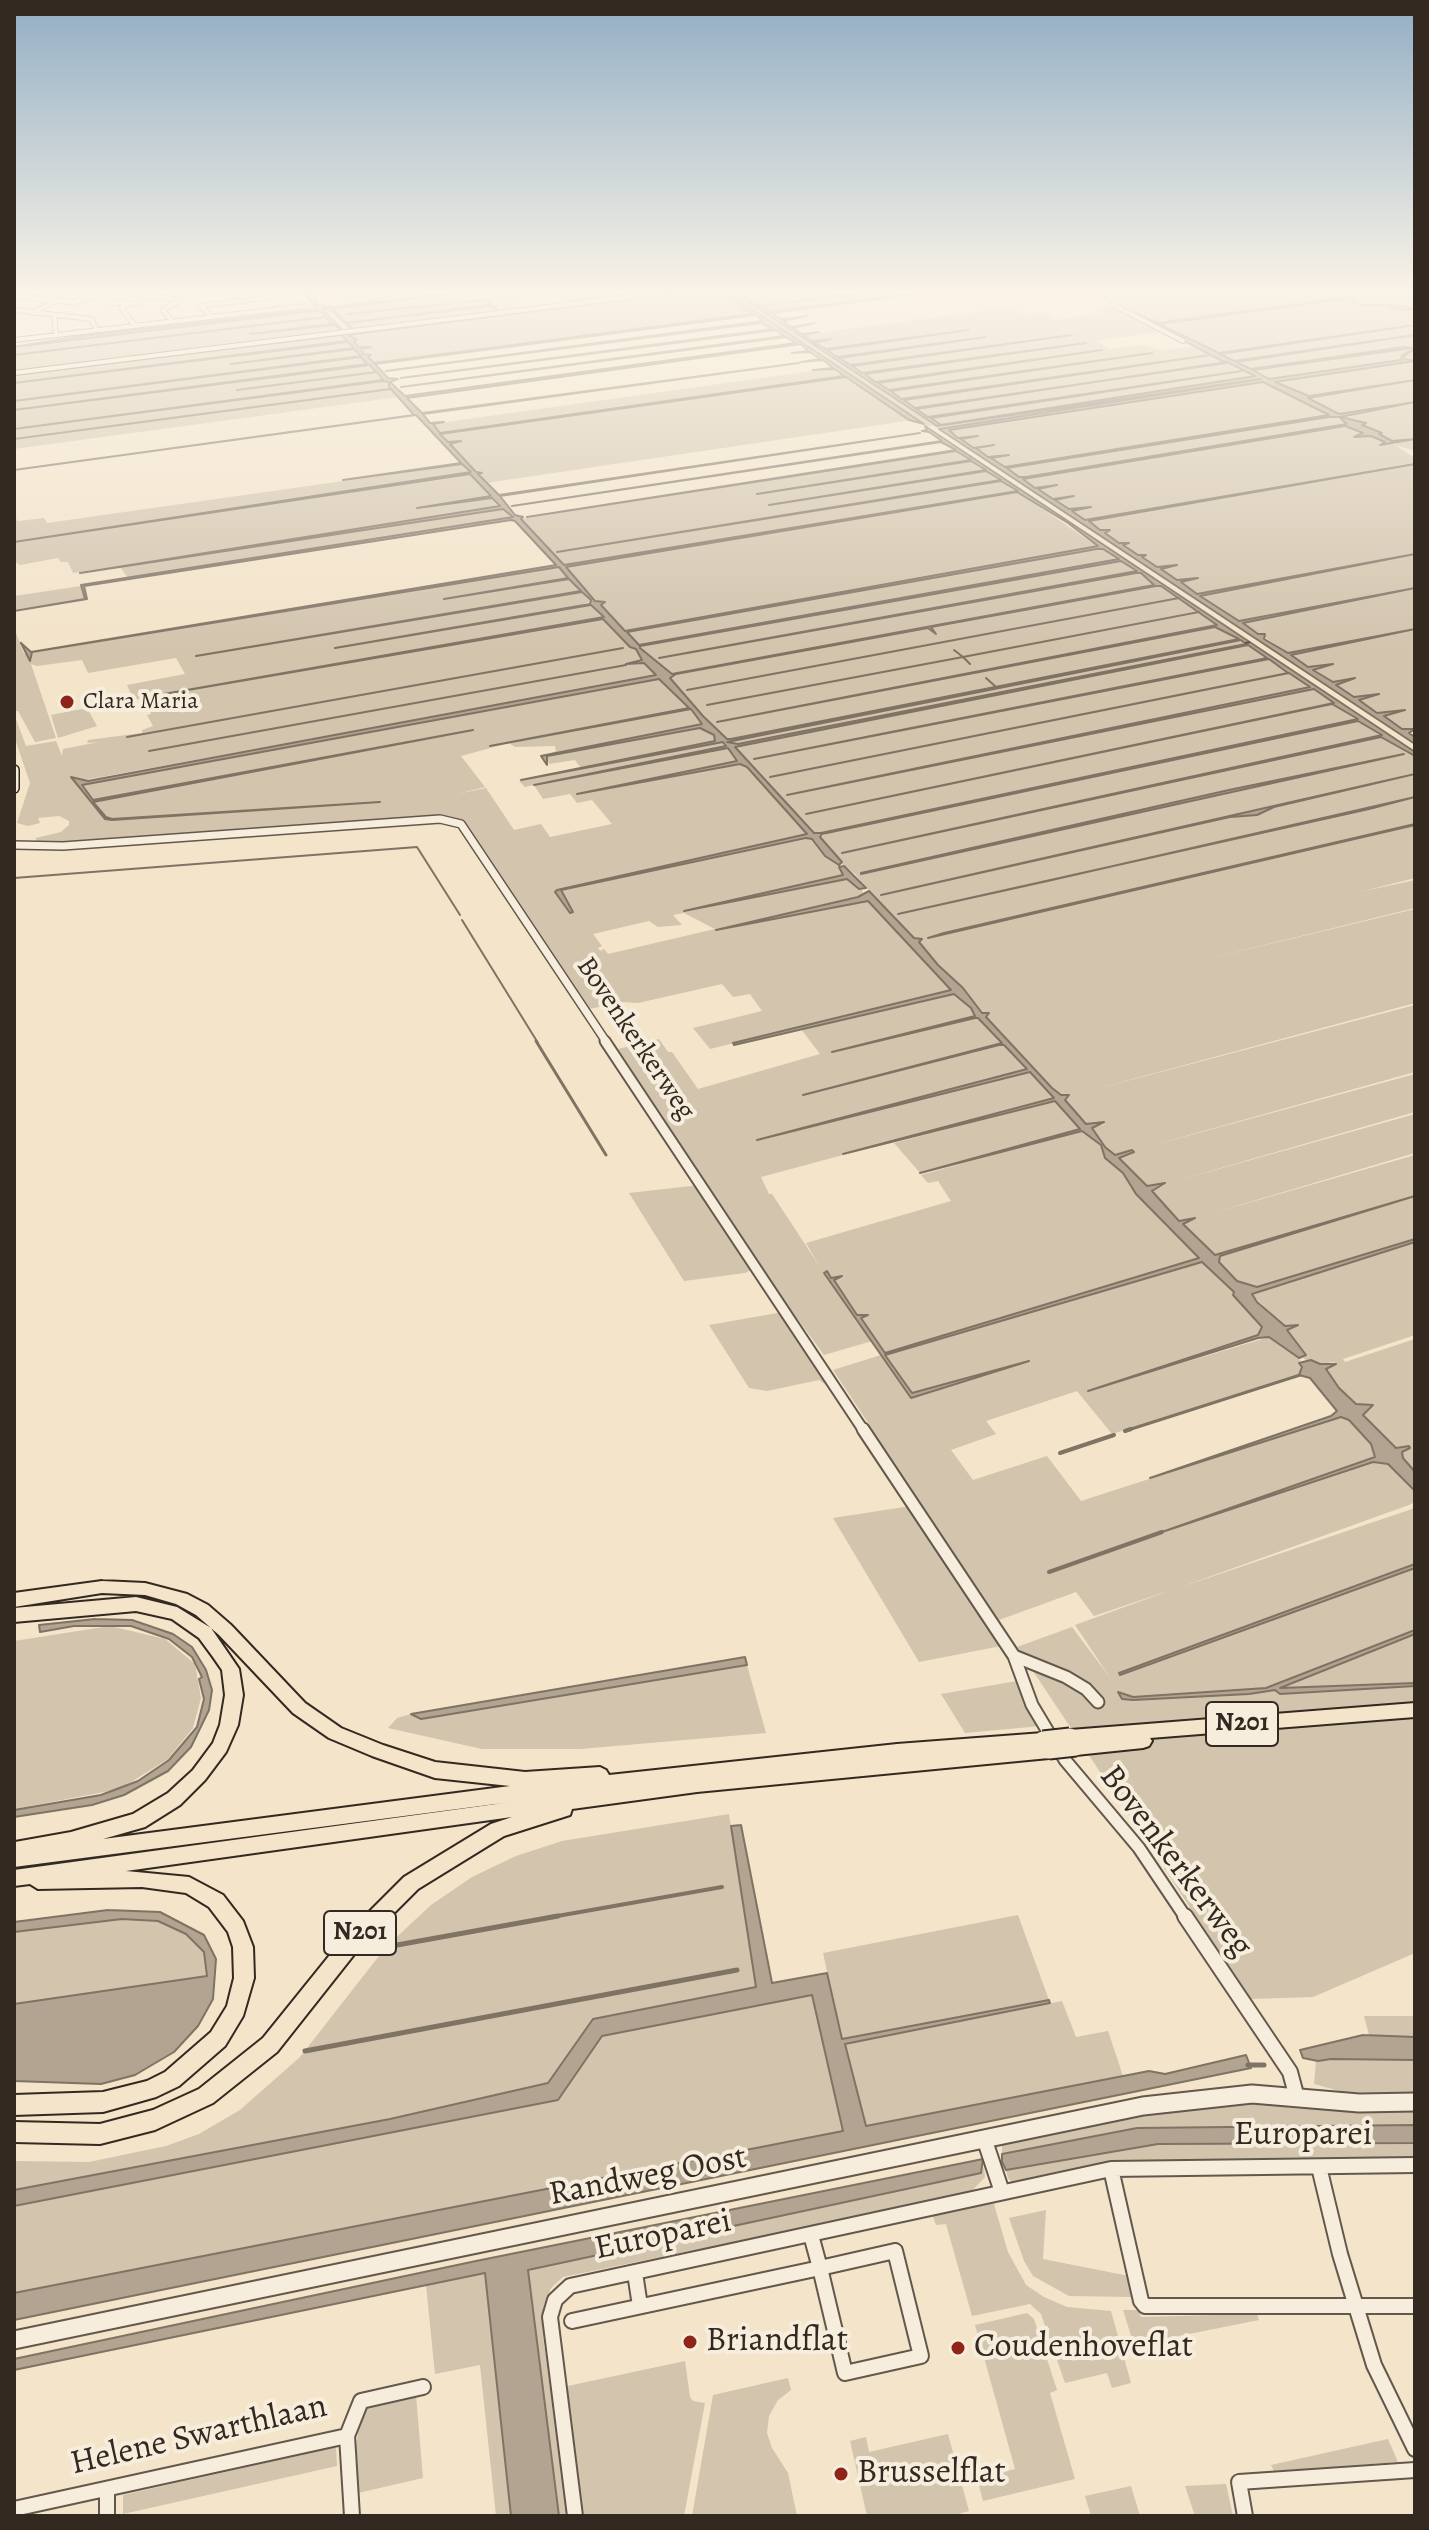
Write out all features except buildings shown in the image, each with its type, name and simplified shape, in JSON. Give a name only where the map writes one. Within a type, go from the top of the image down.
[{"type":"highway","name":"N201","points":[[14,1600],[102,1587],[145,1589],[181,1599],[202,1610],[225,1630],[274,1685],[335,1733],[435,1770],[525,1780],[699,1778]]},
{"type":"highway","points":[[14,1615],[136,1604],[177,1614],[205,1633],[219,1652],[230,1669],[234,1695],[229,1725],[220,1747],[174,1799],[138,1821],[71,1840],[14,1850]]},
{"type":"highway","name":"N201","points":[[14,1859],[150,1839],[699,1778],[1415,1710]]},
{"type":"highway","name":"N201","points":[[1073,1742],[1415,1718]]},
{"type":"highway","name":"N201","points":[[14,1880],[699,1778]]},
{"type":"highway","name":"N201","points":[[14,2132],[100,2134],[155,2120],[188,2106],[221,2086],[270,2045],[353,1941],[381,1912],[411,1883],[456,1854],[498,1830],[547,1813],[699,1778]]},
{"type":"highway","name":"N201","points":[[14,1880],[142,1879],[189,1885],[216,1901],[236,1927],[243,1947],[244,1978],[236,2009],[218,2039],[193,2064],[172,2079],[149,2090],[103,2102],[14,2105]]},
{"type":"main road","points":[[14,770],[14,788]]},
{"type":"street","name":"Bovenkerkerweg","points":[[14,845],[63,846],[440,819],[461,824],[1014,1656],[1032,1705],[1065,1760],[1139,1848],[1290,2072],[1297,2098]]},
{"type":"street","points":[[1014,1656],[1066,1677],[1086,1689],[1098,1702]]},
{"type":"street","name":"Randweg Oost","points":[[14,2340],[984,2138],[1195,2098],[1252,2094],[1359,2103],[1415,2102]]},
{"type":"street","points":[[984,2138],[1002,2192]]},
{"type":"street","name":"Europarei","points":[[575,2516],[550,2317],[555,2300],[570,2286],[1111,2169],[1415,2165]]},
{"type":"street","points":[[1319,2167],[1374,2365],[1415,2449]]},
{"type":"street","points":[[1111,2169],[1141,2301],[1145,2306],[1415,2306]]},
{"type":"street","points":[[572,2321],[820,2268],[895,2251],[921,2356],[845,2373],[820,2268],[811,2235]]},
{"type":"street","points":[[635,2273],[640,2306]]},
{"type":"street","name":"Helene Swarthlaan","points":[[14,2509],[347,2436],[361,2401],[423,2387]]},
{"type":"street","points":[[347,2436],[352,2516]]},
{"type":"street","points":[[1245,2516],[1239,2482],[1415,2470]]},
{"type":"street","points":[[107,2489],[107,2516]]},
{"type":"shaded area","points":[[14,411],[295,411],[14,449]]},
{"type":"shaded area","points":[[411,411],[445,411],[423,414],[430,423],[444,422],[433,424],[440,433],[603,411],[440,434],[448,442],[461,441],[450,444],[476,472],[482,473],[478,474],[499,495],[920,433],[500,496],[515,515],[523,517],[521,519],[564,565],[1018,491],[1001,481],[557,552],[1001,480],[986,471],[769,505],[986,470],[971,461],[757,494],[971,460],[956,451],[527,517],[956,450],[941,442],[512,506],[942,441],[922,431],[927,430],[925,426],[1415,752],[1415,756],[1381,737],[842,853],[1382,735],[1358,721],[822,834],[820,837],[842,862],[839,865],[825,856],[812,839],[806,838],[561,890],[573,912],[570,913],[555,892],[557,890],[807,834],[747,767],[740,764],[577,794],[737,761],[728,748],[534,785],[726,746],[723,742],[521,780],[715,741],[714,735],[700,728],[547,756],[547,765],[541,756],[702,724],[691,709],[490,746],[689,708],[659,679],[82,785],[93,800],[473,730],[93,802],[106,817],[112,819],[380,802],[112,820],[105,819],[71,777],[88,781],[656,675],[644,663],[626,664],[642,660],[636,649],[630,647],[603,619],[141,698],[604,617],[591,605],[335,648],[590,604],[591,600],[582,592],[196,656],[581,591],[569,579],[444,599],[568,578],[559,567],[32,652],[30,661],[21,643],[31,652],[556,565],[511,520],[84,586],[87,599],[14,611],[85,599],[81,585],[513,517],[503,509],[80,573],[500,506],[492,498],[417,508],[491,496],[470,474],[14,542],[471,472],[462,464],[343,480],[461,463],[416,415],[14,470],[414,415]],"holes":[[[1017,492],[1068,523],[1098,546],[625,631],[601,605],[605,602],[595,601],[566,567]],[[1097,549],[1103,549],[1119,559],[639,645],[627,632]],[[1121,561],[1137,571],[659,658],[1136,573],[1141,573],[1154,585],[672,674],[640,646]],[[1156,586],[1161,586],[1217,625],[717,722],[1215,627],[1239,639],[731,739],[727,739],[703,716],[670,678],[676,674],[928,628],[936,634],[931,627]],[[1241,640],[1246,644],[738,744],[727,742]],[[1248,645],[1267,658],[754,759],[1269,659],[1288,673],[770,777],[1289,673],[1310,687],[787,795],[1314,689],[1334,703],[806,814],[1332,704],[1358,719],[821,833],[814,833],[735,747]]]},
{"type":"shaded area","points":[[525,411],[899,411],[913,420],[486,483],[432,424]]},
{"type":"shaded area","points":[[896,411],[905,411],[924,424],[909,420]]},
{"type":"shaded area","points":[[903,411],[915,411],[937,426],[1058,411],[941,429],[951,436],[933,426],[925,426]]},
{"type":"shaded area","points":[[914,411],[928,417],[977,411],[931,418],[941,425],[1040,411],[937,426]]},
{"type":"shaded area","points":[[919,411],[1030,411],[941,425],[929,418],[937,417],[928,417]]},
{"type":"shaded area","points":[[1054,411],[1073,411],[949,430],[958,438],[978,436],[961,439],[974,448],[994,445],[976,448],[988,457],[1009,455],[991,458],[1005,467],[1329,415],[1321,411],[1339,414],[1370,411],[1340,417],[1366,423],[1362,425],[1392,441],[1415,439],[1380,445],[1385,442],[1371,436],[1354,437],[1363,433],[1345,426],[1023,479],[1035,488],[1057,485],[1038,489],[1053,499],[1074,496],[1055,500],[1069,509],[1091,507],[1072,511],[1085,520],[1415,464],[1089,521],[1100,530],[1110,530],[1105,533],[1119,543],[1129,543],[1123,545],[1138,555],[1146,555],[1142,557],[1157,567],[1177,565],[1161,569],[1177,580],[1198,578],[1181,582],[1197,594],[1415,554],[1200,596],[1239,621],[1415,588],[1243,623],[1258,634],[1265,634],[1264,639],[1288,653],[1415,629],[1291,655],[1308,667],[1333,664],[1313,670],[1333,682],[1355,678],[1336,685],[1354,697],[1379,694],[1359,700],[1377,713],[1405,710],[1384,716],[1402,729],[1415,729],[1409,733],[1415,737],[1415,744],[939,429]],"holes":[[[1339,417],[1347,424],[1026,477],[1019,477],[1007,468]]]},
{"type":"shaded area","points":[[1070,411],[1323,411],[1348,424],[1333,428],[1353,427],[1364,434],[1358,435],[1371,436],[1395,445],[1415,458],[1415,729],[1402,729],[1384,716],[1403,710],[1378,713],[1359,700],[1370,697],[1354,697],[1335,685],[1345,681],[1329,681],[1313,670],[1315,667],[1308,667],[1291,655],[1293,653],[1288,653],[1243,623],[1252,619],[1239,621],[1200,596],[1329,570],[1197,594],[1180,582],[1197,579],[1177,580],[1160,569],[1165,567],[1157,568],[1141,557],[1144,555],[1138,555],[1088,521],[1188,503],[1085,520],[948,429]]},
{"type":"shaded area","points":[[1330,411],[1415,411],[1415,451],[1395,445],[1399,441],[1392,441],[1378,434],[1380,432]]},
{"type":"shaded area","points":[[959,451],[1098,547],[1056,556],[1103,549],[1120,559],[1038,575],[1121,560],[1155,583],[1138,588],[1161,586],[1240,639],[1231,641],[1241,640],[1311,687],[1292,692],[1314,689],[1359,719],[1036,789],[1358,721],[1382,735],[1133,790],[1381,737],[1415,756],[1415,774],[895,891],[1415,775],[1415,797],[1053,880],[1415,798],[1415,824],[929,938],[1415,825],[1415,878],[1360,892],[1415,880],[1415,908],[1191,963],[1415,909],[1415,1003],[1077,1094],[1415,1005],[1415,1072],[1139,1149],[1415,1074],[1415,1112],[1172,1182],[1415,1114],[1415,1153],[1206,1215],[1415,1155],[1415,1196],[1406,1198],[1415,1197],[1415,1239],[1257,1287],[1237,1281],[1219,1262],[1220,1256],[1290,1234],[1215,1255],[1205,1249],[1182,1224],[1191,1220],[1179,1221],[1151,1190],[1165,1185],[1147,1187],[1105,1147],[1091,1128],[1105,1124],[1086,1124],[938,965],[919,942],[920,938],[914,938],[893,919],[819,837],[831,832],[814,833],[520,519]]},
{"type":"shaded area","points":[[463,464],[499,508],[73,573],[68,562],[61,562],[58,558],[20,565],[14,561],[14,516],[18,521],[44,518],[47,523]]},
{"type":"shaded area","points":[[503,509],[513,519],[128,578],[120,567]]},
{"type":"shaded area","points":[[558,567],[569,578],[557,580],[569,579],[592,601],[575,607],[594,606],[604,617],[602,619],[637,649],[642,660],[628,664],[645,663],[657,676],[79,781],[80,789],[105,819],[110,819],[93,803],[82,784],[659,679],[689,708],[554,735],[691,709],[703,723],[572,751],[705,728],[714,735],[715,741],[669,752],[723,742],[726,746],[713,749],[728,748],[737,761],[620,786],[740,764],[747,767],[808,834],[557,890],[573,911],[561,890],[812,838],[825,856],[840,866],[844,875],[687,911],[848,879],[862,890],[863,895],[717,931],[868,901],[952,989],[710,1049],[693,1028],[762,1011],[750,994],[733,997],[722,984],[638,1003],[622,1002],[589,1009],[484,851],[462,822],[455,818],[36,844],[36,838],[61,832],[69,821],[59,816],[38,818],[40,823],[28,826],[17,823],[30,783],[14,736],[14,714],[26,746],[56,741],[62,756],[63,749],[99,742],[87,743],[88,740],[142,733],[142,730],[153,726],[144,698],[134,700],[127,685],[185,674],[176,658],[88,673],[82,660],[37,666],[31,664],[56,738],[35,742],[18,711],[14,711],[14,627],[19,641],[23,642],[20,645],[24,653],[32,660],[31,653]],"holes":[[[509,743],[515,747],[555,746],[556,751],[541,756],[566,751],[547,756],[549,764],[575,760],[581,768],[596,765],[519,781],[525,787],[534,785],[543,799],[570,794],[577,803],[592,800],[612,824],[550,837],[541,824],[514,830],[486,788],[457,794],[485,787],[461,756]],[[684,913],[715,929],[608,954],[604,949],[600,951],[598,948],[602,946],[593,934],[649,921],[658,927],[682,925],[673,915]]]},
{"type":"shaded area","points":[[81,586],[86,599],[14,610],[14,596]]},
{"type":"shaded area","points":[[87,708],[97,726],[58,738],[51,715]]},
{"type":"shaded area","points":[[1404,754],[861,874],[1229,790]]},
{"type":"shaded area","points":[[1415,774],[1274,807],[1257,815],[1230,817],[881,895]]},
{"type":"shaded area","points":[[1415,797],[1369,809],[1110,867]]},
{"type":"shaded area","points":[[1415,825],[928,938],[944,933]]},
{"type":"shaded area","points":[[844,866],[866,888],[859,889],[847,879],[684,911],[843,875],[839,867]]},
{"type":"shaded area","points":[[869,891],[914,938],[922,939],[919,942],[938,965],[963,988],[982,1013],[989,1013],[986,1017],[1052,1088],[1061,1095],[1069,1095],[1065,1100],[1086,1124],[1104,1122],[1092,1128],[1105,1147],[1115,1155],[1132,1150],[1134,1152],[1119,1158],[1147,1186],[1165,1183],[1152,1191],[1179,1221],[1195,1218],[1183,1224],[1215,1255],[1415,1196],[1220,1256],[1219,1262],[1237,1281],[1257,1287],[1415,1239],[1415,1242],[1252,1294],[1285,1326],[1298,1325],[1287,1330],[1306,1355],[1299,1358],[1269,1337],[1258,1338],[1088,1391],[1258,1335],[1262,1327],[1233,1295],[1234,1292],[1202,1262],[885,1355],[912,1393],[1029,1361],[911,1398],[824,1273],[827,1271],[831,1278],[842,1276],[834,1280],[857,1315],[868,1315],[861,1318],[885,1353],[1199,1258],[1136,1194],[1123,1173],[1105,1158],[1101,1145],[1082,1131],[920,1173],[1080,1129],[1055,1101],[843,1154],[1054,1098],[1030,1072],[757,1140],[1027,1069],[1004,1045],[999,1045],[803,1095],[1002,1043],[975,1018],[832,1052],[975,1016],[971,1008],[954,994],[734,1045],[951,990],[868,901],[716,930],[858,897]]},
{"type":"shaded area","points":[[954,994],[971,1008],[975,1016],[968,1019],[978,1018],[1027,1069],[1023,1073],[1030,1072],[1055,1098],[761,1177],[769,1194],[772,1194],[820,1267],[806,1243],[951,1201],[938,1181],[928,1183],[921,1175],[1082,1130],[1101,1145],[1105,1158],[1123,1173],[1136,1194],[1234,1292],[1263,1327],[1257,1335],[1089,1391],[1269,1337],[1299,1358],[1302,1367],[1301,1373],[1112,1434],[1077,1391],[986,1421],[996,1434],[951,1450],[973,1480],[1047,1456],[1081,1501],[1341,1417],[1349,1420],[1371,1445],[1375,1457],[1231,1509],[1373,1462],[1388,1464],[1415,1491],[1415,1502],[1409,1505],[1178,1588],[1415,1508],[1415,1564],[1120,1673],[1415,1568],[1415,1630],[1266,1688],[1133,1697],[1126,1697],[1119,1691],[1122,1699],[1133,1700],[1249,1694],[1280,1689],[1415,1634],[1415,1953],[1313,1997],[1251,1999],[1017,1647],[1072,1627],[1111,1679],[1075,1625],[1174,1589],[1094,1616],[1076,1592],[999,1620],[833,1370],[881,1355],[913,1398],[1029,1361],[911,1393],[885,1355],[1158,1273],[884,1353],[860,1318],[867,1314],[858,1315],[834,1279],[839,1278],[831,1278],[827,1271],[824,1273],[872,1341],[824,1355],[785,1302],[618,1049],[659,1039],[698,1089],[820,1054],[801,1029]]},
{"type":"shaded area","points":[[1055,1101],[1080,1129],[920,1173],[894,1143]]},
{"type":"shaded area","points":[[700,1185],[755,1268],[745,1273],[684,1281],[629,1193]]},
{"type":"shaded area","points":[[1415,1242],[1415,1335],[1343,1359],[1345,1362],[1415,1339],[1415,1472],[1363,1415],[1373,1405],[1356,1404],[1339,1388],[1326,1369],[1336,1364],[1320,1364],[1302,1357],[1305,1354],[1287,1330],[1297,1324],[1285,1326],[1252,1295]]},
{"type":"shaded area","points":[[783,1312],[831,1384],[826,1385],[819,1380],[767,1391],[749,1388],[709,1325]]},
{"type":"shaded area","points":[[1311,1360],[1320,1364],[1336,1364],[1326,1369],[1339,1388],[1356,1404],[1373,1405],[1363,1415],[1396,1448],[1409,1446],[1402,1452],[1403,1458],[1415,1472],[1415,1491],[1388,1464],[1373,1462],[1162,1532],[1375,1457],[1371,1444],[1349,1420],[1341,1417],[1150,1478],[1331,1416],[1337,1411],[1310,1378],[1299,1375],[1302,1367],[1299,1363]]},
{"type":"shaded area","points":[[911,1506],[1001,1646],[919,1662],[833,1518]]},
{"type":"shaded area","points":[[1415,1564],[1415,1568],[1119,1673]]},
{"type":"shaded area","points":[[95,1619],[132,1620],[173,1634],[192,1647],[206,1670],[212,1690],[209,1710],[191,1747],[168,1771],[124,1795],[92,1805],[14,1817],[14,1810],[101,1795],[138,1781],[169,1760],[197,1727],[204,1699],[199,1679],[202,1677],[192,1657],[169,1639],[131,1626],[74,1626],[40,1632],[39,1625]]},
{"type":"shaded area","points":[[110,1626],[165,1639],[195,1664],[201,1698],[193,1728],[168,1759],[120,1789],[14,1809],[14,1641]]},
{"type":"shaded area","points":[[1415,1630],[1415,1634],[1280,1688],[1415,1683],[1415,1686],[1280,1694],[1275,1690],[1133,1700],[1122,1699],[1118,1692],[1133,1697],[1266,1688]]},
{"type":"shaded area","points":[[745,1657],[747,1665],[421,1719],[411,1714]]},
{"type":"shaded area","points":[[747,1665],[766,1733],[580,1749],[482,1749],[388,1728],[397,1718],[411,1714],[421,1719]]},
{"type":"shaded area","points":[[1023,1680],[1052,1725],[965,1733],[941,1694]]},
{"type":"shaded area","points":[[729,1814],[757,1987],[593,2019],[548,2083],[390,2119],[14,2190],[14,2161],[89,2162],[166,2146],[199,2134],[240,2110],[300,2057],[386,1947],[431,1905],[472,1877],[516,1856],[562,1841]]},
{"type":"shaded area","points":[[741,1825],[772,1983],[827,1973],[842,2039],[1049,2000],[1050,2003],[845,2044],[866,2126],[1149,2071],[1165,2074],[1246,2055],[1251,2068],[14,2320],[14,2293],[843,2131],[812,1995],[602,2036],[558,2100],[14,2206],[14,2190],[390,2119],[548,2083],[593,2019],[756,1987],[731,1826]]},
{"type":"shaded area","points":[[108,1910],[160,1912],[204,1935],[216,1959],[213,1999],[198,2026],[174,2052],[135,2075],[101,2084],[14,2081],[14,2004],[207,1976],[204,1952],[186,1934],[158,1921],[122,1919],[14,1932],[14,1922]]},
{"type":"shaded area","points":[[1018,1915],[1049,2000],[842,2039],[823,1953]]},
{"type":"shaded area","points":[[122,1919],[158,1921],[186,1934],[204,1952],[208,1976],[14,2004],[14,1932]]},
{"type":"shaded area","points":[[813,1995],[843,2131],[14,2293],[14,2206],[558,2100],[602,2036]]},
{"type":"shaded area","points":[[1062,2001],[1076,2037],[1108,2031],[1123,2076],[866,2126],[844,2044]]},
{"type":"shaded area","points":[[1364,2016],[1415,2016],[1415,2037],[1369,2035]]},
{"type":"shaded area","points":[[1363,2035],[1415,2037],[1415,2060],[1318,2061],[1303,2058],[1300,2050]]},
{"type":"shaded area","points":[[1374,2058],[1415,2060],[1415,2092],[1346,2093],[1314,2084],[1316,2061]]},
{"type":"shaded area","points":[[1262,2099],[1415,2107],[1415,2125],[1137,2128],[1002,2154],[1002,2143],[1175,2106]]},
{"type":"shaded area","points":[[1415,2125],[1415,2143],[1158,2144],[1006,2170],[1002,2162],[1002,2154],[1137,2128]]},
{"type":"shaded area","points":[[1415,2143],[1415,2160],[1136,2162],[1069,2170],[1014,2184],[1006,2170],[1158,2144]]},
{"type":"shaded area","points":[[983,2159],[981,2173],[528,2270],[559,2516],[511,2516],[485,2273],[14,2370],[14,2359],[476,2261]]},
{"type":"shaded area","points":[[984,2167],[985,2177],[969,2194],[563,2277],[551,2288],[544,2305],[543,2336],[569,2516],[559,2516],[528,2270],[981,2173]]},
{"type":"shaded area","points":[[993,2201],[1008,2252],[1026,2285],[1067,2307],[1111,2311],[1131,2383],[1112,2388],[1107,2373],[1065,2383],[1041,2314],[1030,2304],[972,2316],[946,2224],[936,2225],[932,2214]]},
{"type":"shaded area","points":[[1046,2210],[1043,2259],[1129,2276],[1133,2297],[1069,2296],[1033,2276],[1024,2261],[1009,2218]]},
{"type":"shaded area","points":[[486,2273],[511,2516],[496,2516],[480,2365],[435,2374],[426,2285]]},
{"type":"shaded area","points":[[1123,2310],[1138,2310],[1141,2317],[1257,2314],[1259,2320],[1134,2345]]},
{"type":"shaded area","points":[[1027,2313],[1034,2319],[1057,2390],[1050,2393],[1075,2479],[983,2501],[977,2478],[1015,2469],[975,2325]]},
{"type":"shaded area","points":[[685,2361],[690,2397],[693,2401],[705,2403],[684,2516],[584,2516],[563,2387]]},
{"type":"shaded area","points":[[788,2378],[791,2390],[778,2400],[769,2416],[767,2433],[772,2448],[788,2473],[797,2516],[692,2516],[713,2395]]},
{"type":"shaded area","points":[[416,2395],[423,2478],[358,2493],[356,2445],[362,2412],[367,2407]]},
{"type":"shaded area","points":[[948,2434],[969,2511],[951,2516],[867,2516],[850,2441],[866,2437],[869,2452]]},
{"type":"shaded area","points":[[1388,2439],[1398,2462],[1274,2471],[1271,2465]]},
{"type":"shaded area","points":[[336,2447],[337,2466],[123,2514],[123,2495]]},
{"type":"shaded area","points":[[1226,2484],[1233,2516],[1195,2516],[1185,2486]]},
{"type":"shaded area","points":[[1131,2486],[1140,2516],[1091,2516],[1085,2496]]},
{"type":"waterway","points":[[687,690],[1179,598]]},
{"type":"waterway","points":[[963,657],[1199,612]]},
{"type":"waterway","points":[[127,737],[623,648]]},
{"type":"waterway","points":[[954,650],[963,657]]},
{"type":"waterway","points":[[707,705],[963,657]]},
{"type":"waterway","points":[[963,657],[970,664]]},
{"type":"waterway","points":[[149,751],[626,665]]},
{"type":"waterway","points":[[986,678],[996,687]]},
{"type":"waterway","points":[[14,878],[417,847],[460,915]]},
{"type":"waterway","points":[[462,920],[538,1043]]},
{"type":"waterway","points":[[536,1041],[606,1155]]},
{"type":"waterway","points":[[1131,1429],[1125,1431],[1300,1375]]},
{"type":"waterway","points":[[1060,1453],[1114,1435]]},
{"type":"waterway","points":[[1049,1572],[1162,1532]]},
{"type":"waterway","points":[[546,1918],[722,1887]]},
{"type":"waterway","points":[[386,1947],[558,1916]]},
{"type":"waterway","points":[[305,2051],[737,1970]]},
{"type":"waterway","points":[[1248,2065],[1264,2065]]},
{"type":"ferry route","points":[[1245,643],[1251,642]]},
{"type":"place","name":"Clara Maria","points":[[67,702]]},
{"type":"place","name":"Briandflat","points":[[690,2342]]},
{"type":"place","name":"Coudenhoveflat","points":[[958,2348]]},
{"type":"place","name":"Brusselflat","points":[[841,2474]]}]
